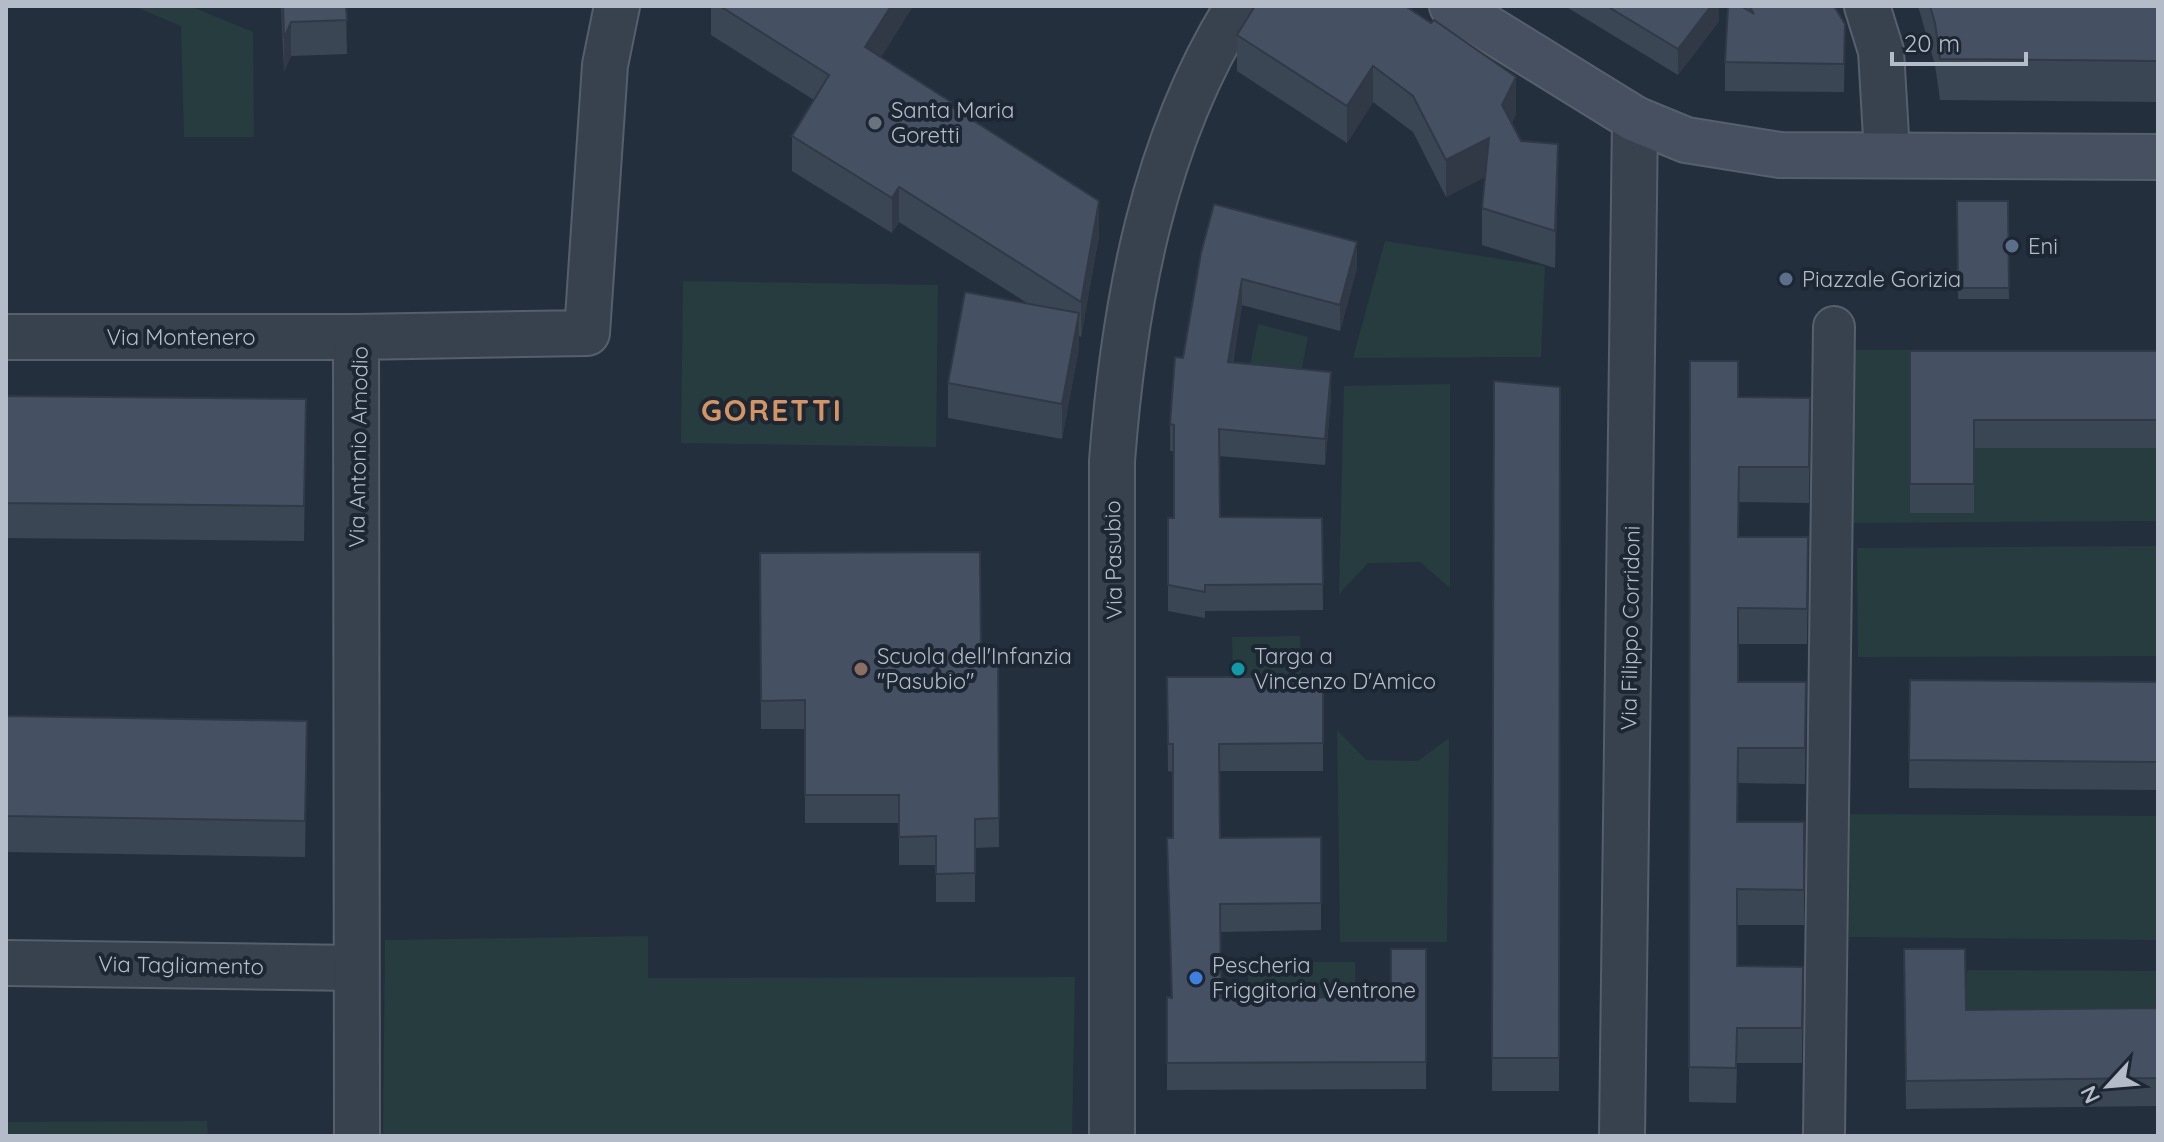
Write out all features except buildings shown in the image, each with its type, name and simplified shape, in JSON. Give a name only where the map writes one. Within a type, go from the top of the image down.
[{"type":"main road","points":[[1452,6],[1635,119],[1686,140],[1732,150],[1780,155],[2158,157]]},
{"type":"street","name":"Via Antonio Amodio","points":[[357,1136],[356,337],[587,333],[605,65],[617,6]]},
{"type":"street","name":"Via Pasubio","points":[[1112,1136],[1112,461],[1117,386],[1128,314],[1157,189],[1198,85],[1238,6]]},
{"type":"street","points":[[1867,6],[1881,51],[1887,154]]},
{"type":"street","name":"Via Filippo Corridoni","points":[[1622,1136],[1635,119]]},
{"type":"street","points":[[1824,1136],[1834,327]]},
{"type":"street","name":"Via Montenero","points":[[6,337],[356,337]]},
{"type":"street","name":"Via Tagliamento","points":[[6,963],[356,968]]},
{"type":"green space","points":[[133,6],[190,6],[253,32],[254,137],[184,137],[181,26]]},
{"type":"green space","points":[[1385,241],[1545,266],[1541,357],[1353,358]]},
{"type":"green space","points":[[683,281],[938,285],[936,447],[681,443]]},
{"type":"green space","points":[[1258,324],[1308,337],[1300,378],[1249,371]]},
{"type":"green space","points":[[1841,350],[2158,350],[2158,521],[1842,523]]},
{"type":"green space","points":[[1450,384],[1450,588],[1420,562],[1368,563],[1339,594],[1344,386]]},
{"type":"green space","points":[[2158,546],[2158,656],[1858,657],[1857,548]]},
{"type":"green space","points":[[1300,636],[1301,677],[1233,678],[1232,637]]},
{"type":"green space","points":[[1337,730],[1366,760],[1418,761],[1449,738],[1447,942],[1340,942]]},
{"type":"green space","points":[[1850,814],[2158,816],[2158,940],[1849,937]]},
{"type":"green space","points":[[648,936],[648,978],[1075,977],[1072,1133],[1069,1136],[383,1136],[385,940]]},
{"type":"green space","points":[[1248,962],[1355,962],[1356,1004],[1248,1005]]},
{"type":"green space","points":[[1968,970],[2158,971],[2158,1037],[1966,1039],[1965,977]]},
{"type":"green space","points":[[207,1121],[208,1136],[6,1136],[6,1122]]},
{"type":"place","name":"Santa Maria Goretti","points":[[875,123]]},
{"type":"place","name":"Eni","points":[[2012,246]]},
{"type":"place","name":"Piazzale Gorizia","points":[[1786,279]]},
{"type":"place","name":"Scuola dell'Infanzia \"Pasubio\"","points":[[861,669]]},
{"type":"place","name":"Targa a Vincenzo D'Amico","points":[[1238,669]]},
{"type":"place","name":"Pescheria Friggitoria Ventrone","points":[[1196,978]]},
{"type":"district","name":"GORETTI","points":[[772,411]]}]
